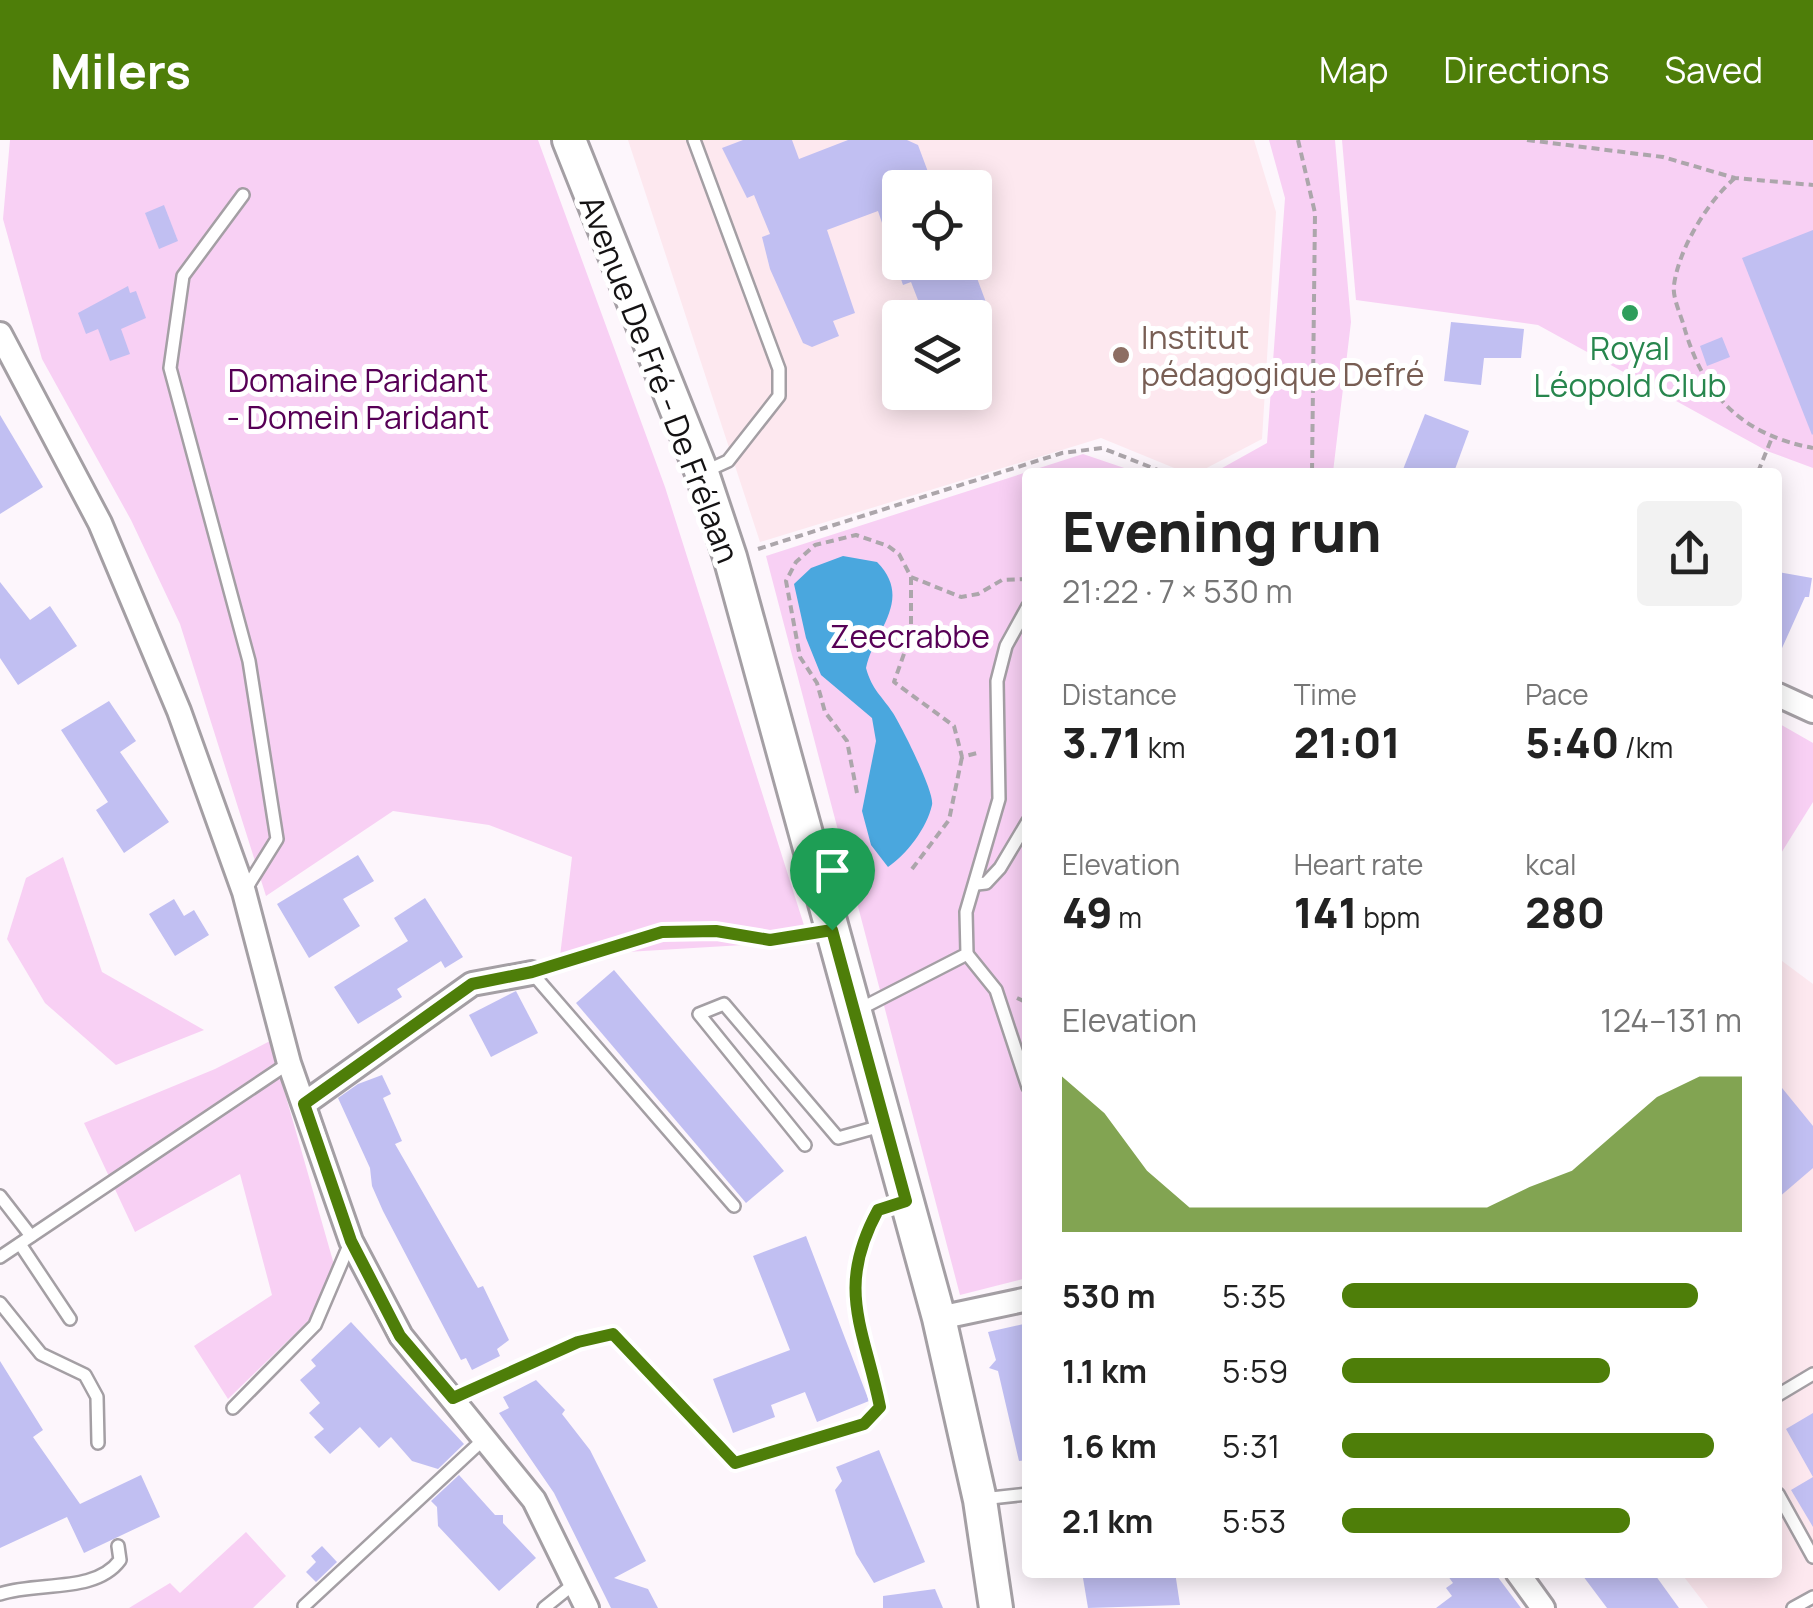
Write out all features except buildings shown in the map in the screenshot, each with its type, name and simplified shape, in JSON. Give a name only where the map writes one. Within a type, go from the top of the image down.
[{"type":"main road","name":"Avenue De Fré - De Frélaan","points":[[569,140],[702,473],[730,557],[939,1318],[980,1500],[996,1608]]},
{"type":"street","points":[[0,334],[100,523],[179,711],[244,892],[288,1062],[351,1241],[400,1336],[534,1500],[588,1608]]},
{"type":"street","points":[[1782,697],[1813,711]]},
{"type":"street","points":[[304,1104],[472,984],[532,972]]},
{"type":"street","points":[[939,1318],[1022,1299]]},
{"type":"street","points":[[1521,1578],[1543,1608]]},
{"type":"lane","points":[[694,140],[779,368],[780,396],[728,462],[702,473]]},
{"type":"lane","points":[[243,195],[183,276],[170,368],[249,661],[277,839],[244,892]]},
{"type":"lane","points":[[1022,617],[1006,646],[997,682],[999,799],[966,912],[967,954],[996,990],[1022,1069]]},
{"type":"lane","points":[[976,884],[986,883],[1000,868],[1022,831]]},
{"type":"lane","points":[[854,1012],[967,954]]},
{"type":"lane","points":[[532,972],[734,1206]]},
{"type":"lane","points":[[805,1145],[699,1014],[724,1004],[838,1138],[888,1124]]},
{"type":"lane","points":[[0,1257],[288,1062]]},
{"type":"lane","points":[[0,1196],[70,1320]]},
{"type":"lane","points":[[453,1398],[578,1342],[613,1334],[735,1463],[864,1424],[880,1407],[854,1308],[859,1246],[878,1210],[906,1201]]},
{"type":"lane","points":[[233,1408],[315,1325],[351,1241]]},
{"type":"lane","points":[[0,1302],[41,1354],[86,1375],[97,1397],[98,1443]]},
{"type":"lane","points":[[1782,1393],[1813,1374]]},
{"type":"lane","points":[[304,1606],[486,1437]]},
{"type":"lane","points":[[980,1500],[1022,1495]]},
{"type":"lane","points":[[1782,1501],[1813,1557]]},
{"type":"lane","points":[[0,1594],[77,1583],[109,1571],[120,1560],[118,1546]]},
{"type":"lane","points":[[544,1608],[576,1583]]},
{"type":"lane","points":[[1792,1608],[1813,1597]]},
{"type":"path","points":[[1298,140],[1315,213],[1312,468]]},
{"type":"path","points":[[1527,140],[1663,157],[1735,178],[1813,185]]},
{"type":"path","points":[[1735,178],[1718,192],[1686,250],[1673,288],[1696,368],[1726,407],[1772,439],[1813,448]]},
{"type":"path","points":[[1760,468],[1772,439]]},
{"type":"path","points":[[730,557],[902,507],[1062,453],[1102,448],[1153,468]]},
{"type":"path","points":[[857,794],[847,741],[825,712],[817,683],[800,657],[786,581],[796,562],[816,544],[856,535],[899,554],[911,577],[911,634],[894,682],[954,726],[962,757],[949,820],[912,869]]},
{"type":"path","points":[[911,577],[961,597],[1002,580],[1022,579]]},
{"type":"path","points":[[962,757],[997,748]]},
{"type":"path","points":[[532,972],[662,932],[716,931],[770,940],[832,930]]},
{"type":"path","points":[[996,990],[1022,1001]]},
{"type":"shaded area","name":"Institut pédagogique Defré","points":[[628,140],[1254,140],[1276,212],[1262,439],[1207,468],[1174,468],[1101,438],[760,542]]},
{"type":"shaded area","points":[[1782,961],[1813,984],[1813,1608],[1708,1608],[1685,1578],[1782,1578]]},
{"type":"green space","name":"Domaine Paridant - Domein Paridant","points":[[10,140],[538,140],[665,487],[809,941],[560,956],[572,857],[489,825],[393,811],[266,896],[180,624],[131,520],[42,359],[3,219]]},
{"type":"green space","points":[[1269,140],[1335,140],[1351,322],[1333,468],[1222,468],[1267,443],[1285,198]]},
{"type":"green space","name":"Royal Léopold Club","points":[[1342,140],[1813,140],[1813,468],[1767,451],[1538,325],[1356,300]]},
{"type":"green space","name":"Zeecrabbe","points":[[1083,454],[1124,468],[1039,468]]},
{"type":"green space","name":"Zeecrabbe","points":[[1022,474],[1022,1279],[960,1295],[766,556]]},
{"type":"green space","points":[[1782,725],[1813,743],[1813,802],[1782,852]]},
{"type":"green space","points":[[63,857],[102,972],[204,1030],[116,1065],[45,1003],[7,939],[26,878]]},
{"type":"green space","points":[[270,1041],[335,1268],[309,1320],[228,1399],[194,1346],[272,1295],[240,1174],[135,1232],[84,1123],[215,1069]]},
{"type":"green space","points":[[246,1532],[286,1576],[253,1608],[129,1608],[170,1583],[180,1593]]},
{"type":"water","points":[[843,556],[877,562],[892,589],[888,615],[866,668],[903,732],[932,798],[921,832],[888,867],[871,845],[862,811],[876,741],[872,718],[821,675],[806,638],[794,584],[811,568]]},
{"type":"place","name":"Royal Léopold Club","points":[[1630,313]]},
{"type":"place","name":"Institut pédagogique Defré","points":[[1121,355]]},
{"type":"route","points":[[832,930],[906,1201],[878,1210],[859,1246],[854,1308],[880,1407],[864,1424],[735,1463],[613,1334],[578,1342],[453,1398],[400,1336],[351,1241],[304,1104],[472,984],[532,972],[662,932],[716,931],[770,940],[832,930]]}]
